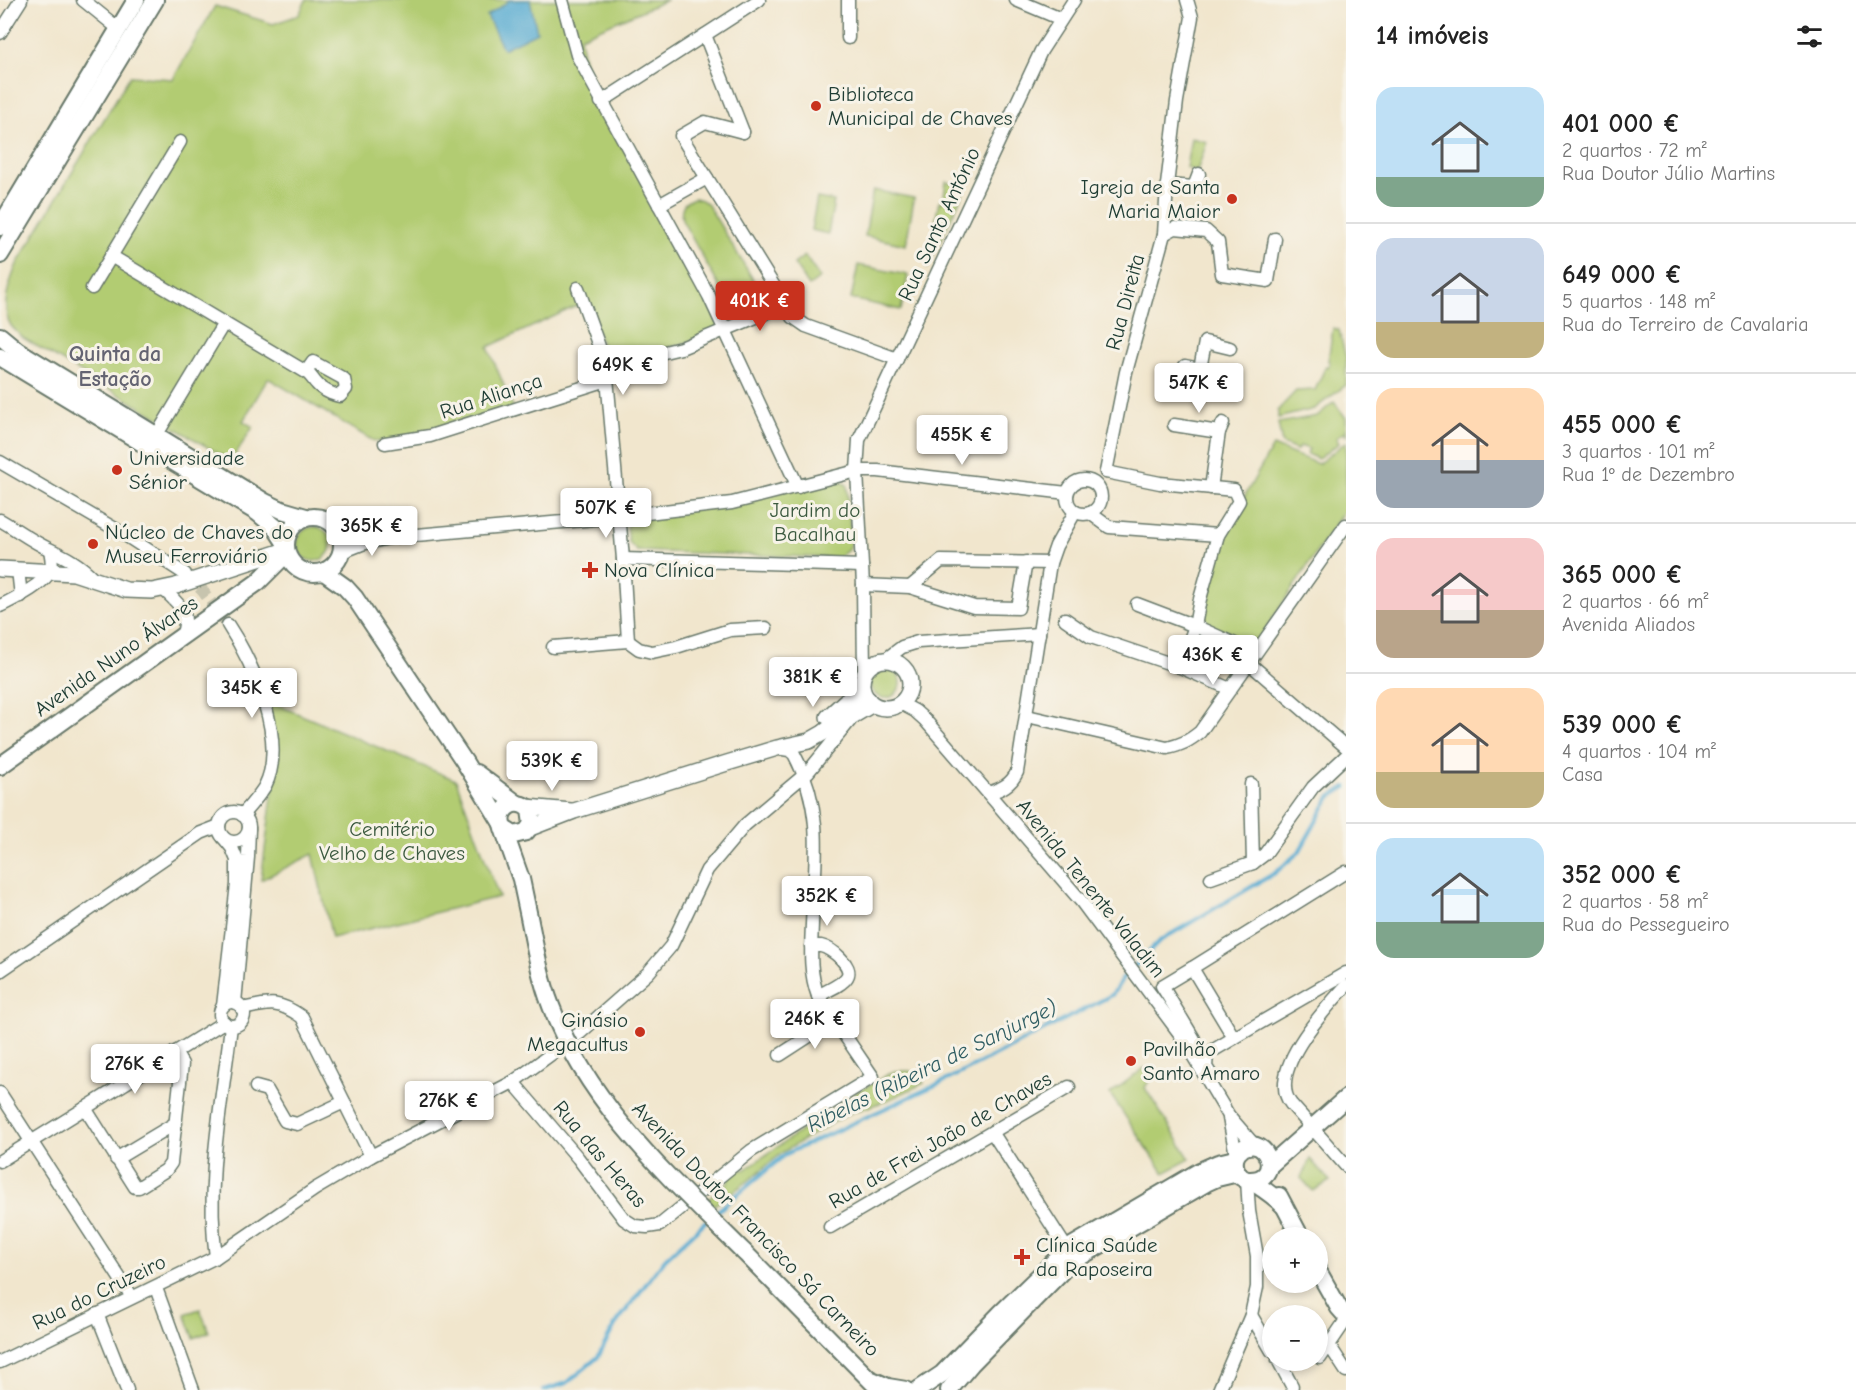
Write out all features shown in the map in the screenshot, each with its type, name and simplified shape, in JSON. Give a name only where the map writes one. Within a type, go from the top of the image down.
[{"type":"main road","points":[[0,226],[136,0]]},
{"type":"main road","points":[[0,255],[155,0]]},
{"type":"main road","points":[[0,336],[17,350],[265,502],[306,517],[314,516],[329,520],[340,532],[342,538],[340,556],[355,598]]},
{"type":"main road","points":[[0,357],[258,513],[275,528],[297,567]]},
{"type":"main road","points":[[258,582],[286,549],[292,527],[306,517]]},
{"type":"main road","points":[[258,582],[297,567],[315,573],[324,572],[332,567],[340,556]]},
{"type":"main road","points":[[324,572],[345,587],[355,598],[464,761],[487,782],[521,805],[533,819],[528,830],[514,835],[502,825],[503,812],[511,804],[521,805]]},
{"type":"main road","name":"Avenida Nuno Álvares","points":[[0,766],[258,582]]},
{"type":"main road","name":"Avenida Doutor Francisco Sá Carneiro","points":[[464,761],[502,825],[521,879],[550,1005],[587,1078],[640,1147],[874,1384],[906,1390]]},
{"type":"main road","name":"Avenida Doutor Francisco Sá Carneiro","points":[[521,879],[528,830]]},
{"type":"main road","points":[[917,1390],[942,1374],[1068,1249],[1218,1163],[1241,1169],[1260,1179],[1268,1168],[1307,1130],[1346,1098]]},
{"type":"main road","points":[[1241,1169],[1244,1148],[1281,1142],[1307,1130]]},
{"type":"main road","points":[[1257,1146],[1267,1154],[1268,1168],[1294,1227]]},
{"type":"main road","points":[[1241,1169],[1284,1206]]},
{"type":"main road","points":[[949,1390],[970,1364],[1064,1269],[1078,1258],[1206,1183],[1241,1169]]},
{"type":"main road","points":[[1328,1289],[1346,1318]]},
{"type":"street","points":[[0,33],[21,0]]},
{"type":"street","points":[[83,0],[119,29]]},
{"type":"street","points":[[562,0],[577,55],[709,296],[798,487]]},
{"type":"street","points":[[601,102],[759,0]]},
{"type":"street","points":[[848,0],[848,38]]},
{"type":"street","points":[[1016,0],[1061,19]]},
{"type":"street","name":"Rua Santo António","points":[[863,678],[863,585],[857,471],[859,440],[1041,51],[1074,0]]},
{"type":"street","name":"Rua Direita","points":[[1106,472],[1126,372],[1164,234],[1177,100],[1192,17],[1187,0]]},
{"type":"street","points":[[705,35],[743,132],[705,122],[681,136],[793,317],[806,326],[897,359]]},
{"type":"street","points":[[92,288],[180,142]]},
{"type":"street","points":[[1167,185],[1194,186],[1199,174]]},
{"type":"street","points":[[658,205],[707,178]]},
{"type":"street","points":[[1164,234],[1175,228],[1206,231],[1218,242],[1222,274],[1268,281],[1275,239]]},
{"type":"street","points":[[111,256],[306,372]]},
{"type":"street","points":[[578,288],[606,366],[628,641]]},
{"type":"street","points":[[606,366],[681,348],[785,305]]},
{"type":"street","points":[[156,435],[224,323]]},
{"type":"street","points":[[1185,366],[1200,369],[1205,342],[1230,348]]},
{"type":"street","name":"Rua Aliança","points":[[385,443],[430,436],[607,380]]},
{"type":"street","points":[[1174,425],[1221,427],[1211,488]]},
{"type":"street","points":[[0,462],[141,544],[185,574]]},
{"type":"street","points":[[340,556],[362,544],[393,537],[596,519],[732,503],[857,471],[878,471],[1067,493]]},
{"type":"street","points":[[1093,483],[1106,472],[1160,483],[1234,490],[1237,494],[1239,501],[1218,535],[1195,626],[1180,667]]},
{"type":"street","points":[[1078,481],[1093,483],[1097,486],[1101,496],[1098,506],[1090,513],[1075,512],[1068,504],[1067,493],[1070,488],[1078,481]]},
{"type":"street","points":[[989,793],[1006,786],[1015,776],[1027,716],[1050,562],[1075,512]]},
{"type":"street","points":[[1090,513],[1109,527],[1218,535]]},
{"type":"street","points":[[596,519],[608,521],[620,534]]},
{"type":"street","points":[[0,520],[50,550],[60,553],[85,569],[93,578]]},
{"type":"street","points":[[1027,716],[1167,748],[1180,746],[1189,741],[1200,732],[1346,525]]},
{"type":"street","points":[[340,532],[393,537]]},
{"type":"street","points":[[0,569],[51,570],[93,578],[126,590],[164,590],[286,549]]},
{"type":"street","points":[[0,606],[21,596],[40,582],[51,570],[50,550]]},
{"type":"street","points":[[623,559],[862,566]]},
{"type":"street","points":[[910,587],[941,561],[1050,562]]},
{"type":"street","points":[[863,585],[910,587],[975,608],[1018,608],[1026,562]]},
{"type":"street","points":[[18,570],[21,596]]},
{"type":"street","points":[[164,590],[184,612],[186,625],[182,636]]},
{"type":"street","points":[[1137,604],[1195,626],[1252,658],[1346,747]]},
{"type":"street","points":[[1065,619],[1091,637],[1180,667],[1230,689]]},
{"type":"street","points":[[228,625],[245,652],[258,681],[271,739],[271,764],[265,784],[242,815]]},
{"type":"street","points":[[553,647],[628,641],[639,649],[652,652],[730,630],[766,628]]},
{"type":"street","points":[[777,748],[828,717],[852,695],[873,663],[886,659],[902,647],[918,642],[1039,634]]},
{"type":"street","points":[[863,678],[862,688],[871,702],[887,708],[900,703],[909,691],[909,676],[901,664],[886,659]]},
{"type":"street","points":[[528,830],[574,811],[777,748],[803,743],[819,736],[871,702]]},
{"type":"street","name":"Rua do Cruzeiro","points":[[0,1362],[216,1257],[315,1189],[371,1156],[513,1082],[580,1033],[648,973],[671,946],[707,870],[749,821],[804,776],[852,718],[871,702]]},
{"type":"street","name":"Avenida Tenente Valadim","points":[[900,703],[915,711],[925,720],[1064,880],[1180,1034],[1229,1116],[1257,1146]]},
{"type":"street","points":[[777,748],[789,750],[794,754],[813,799],[816,834],[811,963],[818,996],[834,1020],[780,1055]]},
{"type":"street","points":[[1211,878],[1253,863],[1266,854],[1313,787],[1346,756]]},
{"type":"street","points":[[1251,784],[1253,863]]},
{"type":"street","points":[[521,805],[574,811]]},
{"type":"street","points":[[0,1161],[176,1052],[227,1024],[237,1025],[243,1018],[233,1006],[237,860],[221,831],[220,821],[227,814],[235,812],[245,818],[249,828],[233,1006]]},
{"type":"street","points":[[221,831],[230,842],[245,837],[249,828]]},
{"type":"street","points":[[0,971],[201,833],[221,831]]},
{"type":"street","points":[[1193,1054],[1194,1039],[1162,986],[1346,872]]},
{"type":"street","points":[[811,946],[821,946],[832,951],[848,967],[849,973],[847,978],[818,996]]},
{"type":"street","points":[[1192,968],[1234,1038]]},
{"type":"street","points":[[1222,1103],[1221,1092],[1206,1067],[1207,1054],[1346,973]]},
{"type":"street","points":[[1346,986],[1316,1019],[1297,1048],[1284,1081],[1287,1100],[1307,1130],[1346,1166]]},
{"type":"street","points":[[216,1257],[211,1224],[213,1168],[227,1024],[220,1013],[233,1006],[268,1004],[287,1006],[302,1017],[371,1156]]},
{"type":"street","name":"Rua das Heras","points":[[513,1082],[578,1158],[624,1218],[634,1226],[660,1225],[751,1151],[873,1077],[834,1020]]},
{"type":"street","points":[[85,1108],[131,1184],[140,1187],[169,1167],[183,1064],[176,1052]]},
{"type":"street","points":[[256,1087],[267,1090],[285,1121],[297,1124],[344,1102]]},
{"type":"street","name":"Rua de Frei João de Chaves","points":[[830,1227],[1069,1087]]},
{"type":"street","points":[[0,1093],[132,1297]]},
{"type":"street","name":"Avenida Tenente Valadim","points":[[1219,1390],[1251,1315],[1258,1272],[1255,1241],[1229,1116]]},
{"type":"street","points":[[116,1160],[176,1123]]},
{"type":"street","points":[[992,1132],[1068,1249]]},
{"type":"street","points":[[156,1288],[193,1390]]},
{"type":"street","points":[[97,1314],[127,1390]]},
{"type":"street","points":[[1251,1315],[1262,1334]]},
{"type":"street","points":[[1346,1318],[1329,1345],[1346,1371]]},
{"type":"street","points":[[1284,1371],[1292,1386]]},
{"type":"green space","points":[[306,0],[667,0],[580,37],[588,83],[724,331],[612,365],[583,303],[488,347],[514,410],[385,443],[372,440],[268,378],[243,421],[253,427],[231,461],[23,338],[10,324],[6,309],[7,294],[17,264],[130,76],[173,79],[215,6],[273,24],[299,15]]},
{"type":"green space","points":[[1191,138],[1207,142],[1197,171],[1186,168]]},
{"type":"green space","points":[[946,182],[960,185],[963,193],[927,269],[939,201],[943,202]]},
{"type":"green space","points":[[873,190],[914,198],[906,245],[865,236]]},
{"type":"green space","points":[[695,198],[708,205],[760,291],[730,306],[682,220],[683,206]]},
{"type":"green space","points":[[817,198],[834,201],[828,234],[811,230]]},
{"type":"green space","points":[[805,256],[820,278],[809,286],[794,264]]},
{"type":"green space","points":[[858,265],[908,275],[901,310],[851,299]]},
{"type":"green space","points":[[1333,328],[1339,330],[1346,358],[1346,385],[1314,409],[1278,418],[1278,410],[1296,391],[1315,390],[1330,362],[1328,361]]},
{"type":"green space","points":[[1334,402],[1346,418],[1346,435],[1344,432],[1336,438],[1339,443],[1318,459],[1307,454],[1309,449],[1300,446],[1297,450],[1282,444],[1278,423],[1317,416]]},
{"type":"green space","points":[[1346,442],[1346,508],[1251,651],[1202,629],[1221,538],[1273,446],[1318,464]]},
{"type":"green space","name":"Jardim do Bacalhau","points":[[835,478],[847,485],[851,541],[848,550],[838,558],[637,551],[629,543],[627,526],[635,518]]},
{"type":"green space","points":[[314,527],[326,532],[331,544],[326,556],[314,561],[302,556],[297,544],[302,532]]},
{"type":"green space","points":[[885,668],[891,669],[899,677],[899,689],[891,697],[885,698],[879,697],[871,689],[870,683],[871,677],[879,669]]},
{"type":"green space","name":"Cemitério Velho de Chaves","points":[[268,701],[456,780],[499,897],[332,938],[313,854],[261,880],[273,788],[275,739]]},
{"type":"green space","points":[[1144,1068],[1151,1077],[1145,1088],[1190,1159],[1164,1173],[1110,1094]]},
{"type":"green space","points":[[894,1071],[910,1071],[924,1083],[886,1101],[850,1113],[783,1152],[713,1206],[707,1200],[728,1183],[728,1175],[737,1169],[744,1170],[855,1093]]},
{"type":"green space","points":[[1310,1159],[1330,1181],[1313,1191],[1301,1178]]},
{"type":"green space","points":[[200,1309],[209,1332],[194,1338],[185,1314]]},
{"type":"water","points":[[510,0],[530,0],[537,32],[503,49],[487,16]]},
{"type":"waterway","name":"Ribelas (Ribeira de Sanjurge)","points":[[714,1214],[786,1154],[951,1078],[1112,995],[1123,978],[1161,940],[1275,873],[1299,852],[1330,797],[1346,787]]},
{"type":"waterway","name":"Ribelas (Ribeira de Sanjurge)","points":[[544,1390],[567,1383],[598,1357],[615,1325],[665,1259],[706,1221]]},
{"type":"tunnel","points":[[186,575],[202,590],[228,625]]},
{"type":"place","name":"Biblioteca Municipal de Chaves","points":[[816,106]]},
{"type":"place","name":"Igreja de Santa Maria Maior","points":[[1232,199]]},
{"type":"place","name":"Universidade Sénior","points":[[117,470]]},
{"type":"place","name":"Núcleo de Chaves do Museu Ferroviário","points":[[93,544]]},
{"type":"place","name":"Nova Clínica","points":[[590,570]]},
{"type":"place","name":"Ginásio Megacultus","points":[[640,1032]]},
{"type":"place","name":"Pavilhão Santo Amaro","points":[[1131,1061]]},
{"type":"place","name":"Clínica Saúde da Raposeira","points":[[1022,1257]]},
{"type":"district","name":"Quinta da Estação","points":[[115,366]]}]
